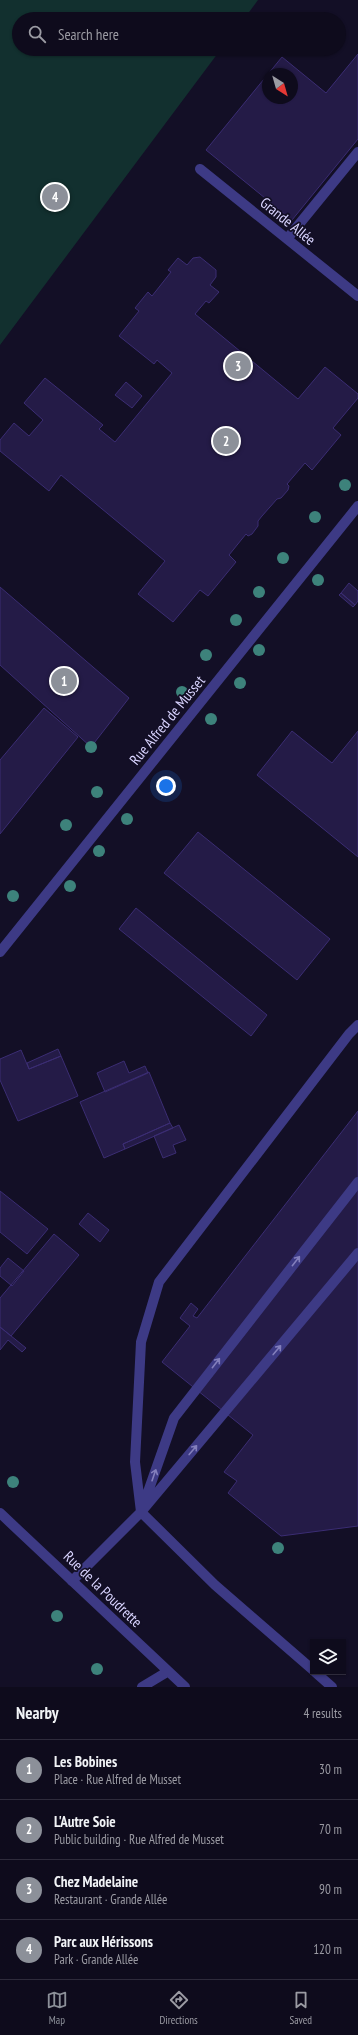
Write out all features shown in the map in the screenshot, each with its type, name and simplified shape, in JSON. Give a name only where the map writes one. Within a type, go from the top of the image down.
[{"type":"street","points":[[287,239],[358,152]]},
{"type":"street","name":"Grande Allée","points":[[200,169],[358,296]]},
{"type":"street","name":"Rue Alfred de Musset","points":[[0,952],[358,506]]},
{"type":"street","points":[[310,1667],[215,1584],[141,1512],[135,1462],[141,1342],[159,1282],[344,1041],[358,1025]]},
{"type":"street","points":[[141,1512],[174,1418],[358,1182]]},
{"type":"street","points":[[72,1581],[141,1512],[358,1253]]},
{"type":"street","name":"Rue de la Poudrette","points":[[0,1513],[167,1672],[185,1687]]},
{"type":"street","points":[[142,1687],[167,1672]]},
{"type":"street","points":[[318,1675],[332,1687]]},
{"type":"green space","points":[[0,0],[258,0],[249,12],[12,12],[12,56],[216,56],[0,345]]},
{"type":"building","points":[[358,54],[358,139],[292,220],[206,150],[262,81],[262,104],[298,104],[298,70],[326,93]]},
{"type":"building","points":[[282,57],[295,68],[273,68]]},
{"type":"building","points":[[200,257],[216,270],[216,277],[210,285],[219,292],[209,303],[206,301],[195,314],[298,399],[325,367],[358,394],[358,398],[333,428],[341,435],[312,470],[305,463],[287,484],[289,486],[288,490],[281,498],[277,499],[262,516],[258,521],[258,526],[252,534],[248,536],[246,534],[229,555],[236,562],[208,596],[200,590],[173,622],[138,594],[165,561],[61,475],[49,491],[0,451],[0,440],[14,423],[29,436],[43,420],[24,403],[45,378],[103,425],[99,429],[115,442],[172,373],[157,360],[154,364],[119,336],[139,311],[135,308],[148,292],[152,296],[171,272],[168,270],[178,258],[187,265],[193,258]]},
{"type":"building","points":[[126,382],[142,396],[132,408],[115,395]]},
{"type":"building","points":[[349,583],[358,591],[358,601],[355,605],[341,593]]},
{"type":"building","points":[[0,587],[129,698],[91,747],[0,665]]},
{"type":"building","points":[[341,593],[355,605],[353,607],[339,595]]},
{"type":"building","points":[[44,708],[78,737],[0,834],[0,760]]},
{"type":"building","points":[[292,731],[332,763],[358,731],[358,857],[257,775]]},
{"type":"building","points":[[198,832],[330,939],[297,980],[164,873]]},
{"type":"building","points":[[136,908],[267,1015],[251,1036],[119,929]]},
{"type":"building","points":[[58,1049],[61,1056],[29,1069],[27,1063]]},
{"type":"building","points":[[21,1050],[29,1069],[61,1056],[78,1096],[18,1121],[0,1080],[0,1059]]},
{"type":"building","points":[[124,1061],[129,1073],[145,1066],[148,1073],[105,1092],[97,1073]]},
{"type":"building","points":[[149,1072],[170,1123],[123,1144],[125,1149],[104,1158],[80,1102]]},
{"type":"building","points":[[358,1111],[358,1526],[281,1536],[228,1493],[237,1481],[224,1472],[253,1435],[162,1362],[190,1326],[180,1318],[191,1303],[198,1309],[193,1316],[197,1318]]},
{"type":"building","points":[[170,1123],[173,1128],[125,1149],[123,1144]]},
{"type":"building","points":[[179,1125],[186,1140],[173,1145],[176,1153],[163,1158],[154,1136]]},
{"type":"building","points":[[0,1191],[48,1229],[27,1254],[0,1232]]},
{"type":"building","points":[[88,1213],[109,1230],[100,1242],[79,1224]]},
{"type":"building","points":[[54,1234],[79,1255],[11,1336],[0,1327],[0,1298]]},
{"type":"building","points":[[8,1258],[24,1271],[12,1286],[0,1276],[0,1268]]},
{"type":"building","points":[[0,1327],[26,1348],[22,1352],[8,1340],[0,1350]]},
{"type":"place","name":"Parc aux Hérissons","points":[[55,197]]},
{"type":"place","name":"Chez Madelaine","points":[[238,366]]},
{"type":"place","name":"L'Autre Soie","points":[[226,441]]},
{"type":"place","name":"Les Bobines","points":[[64,681]]}]
